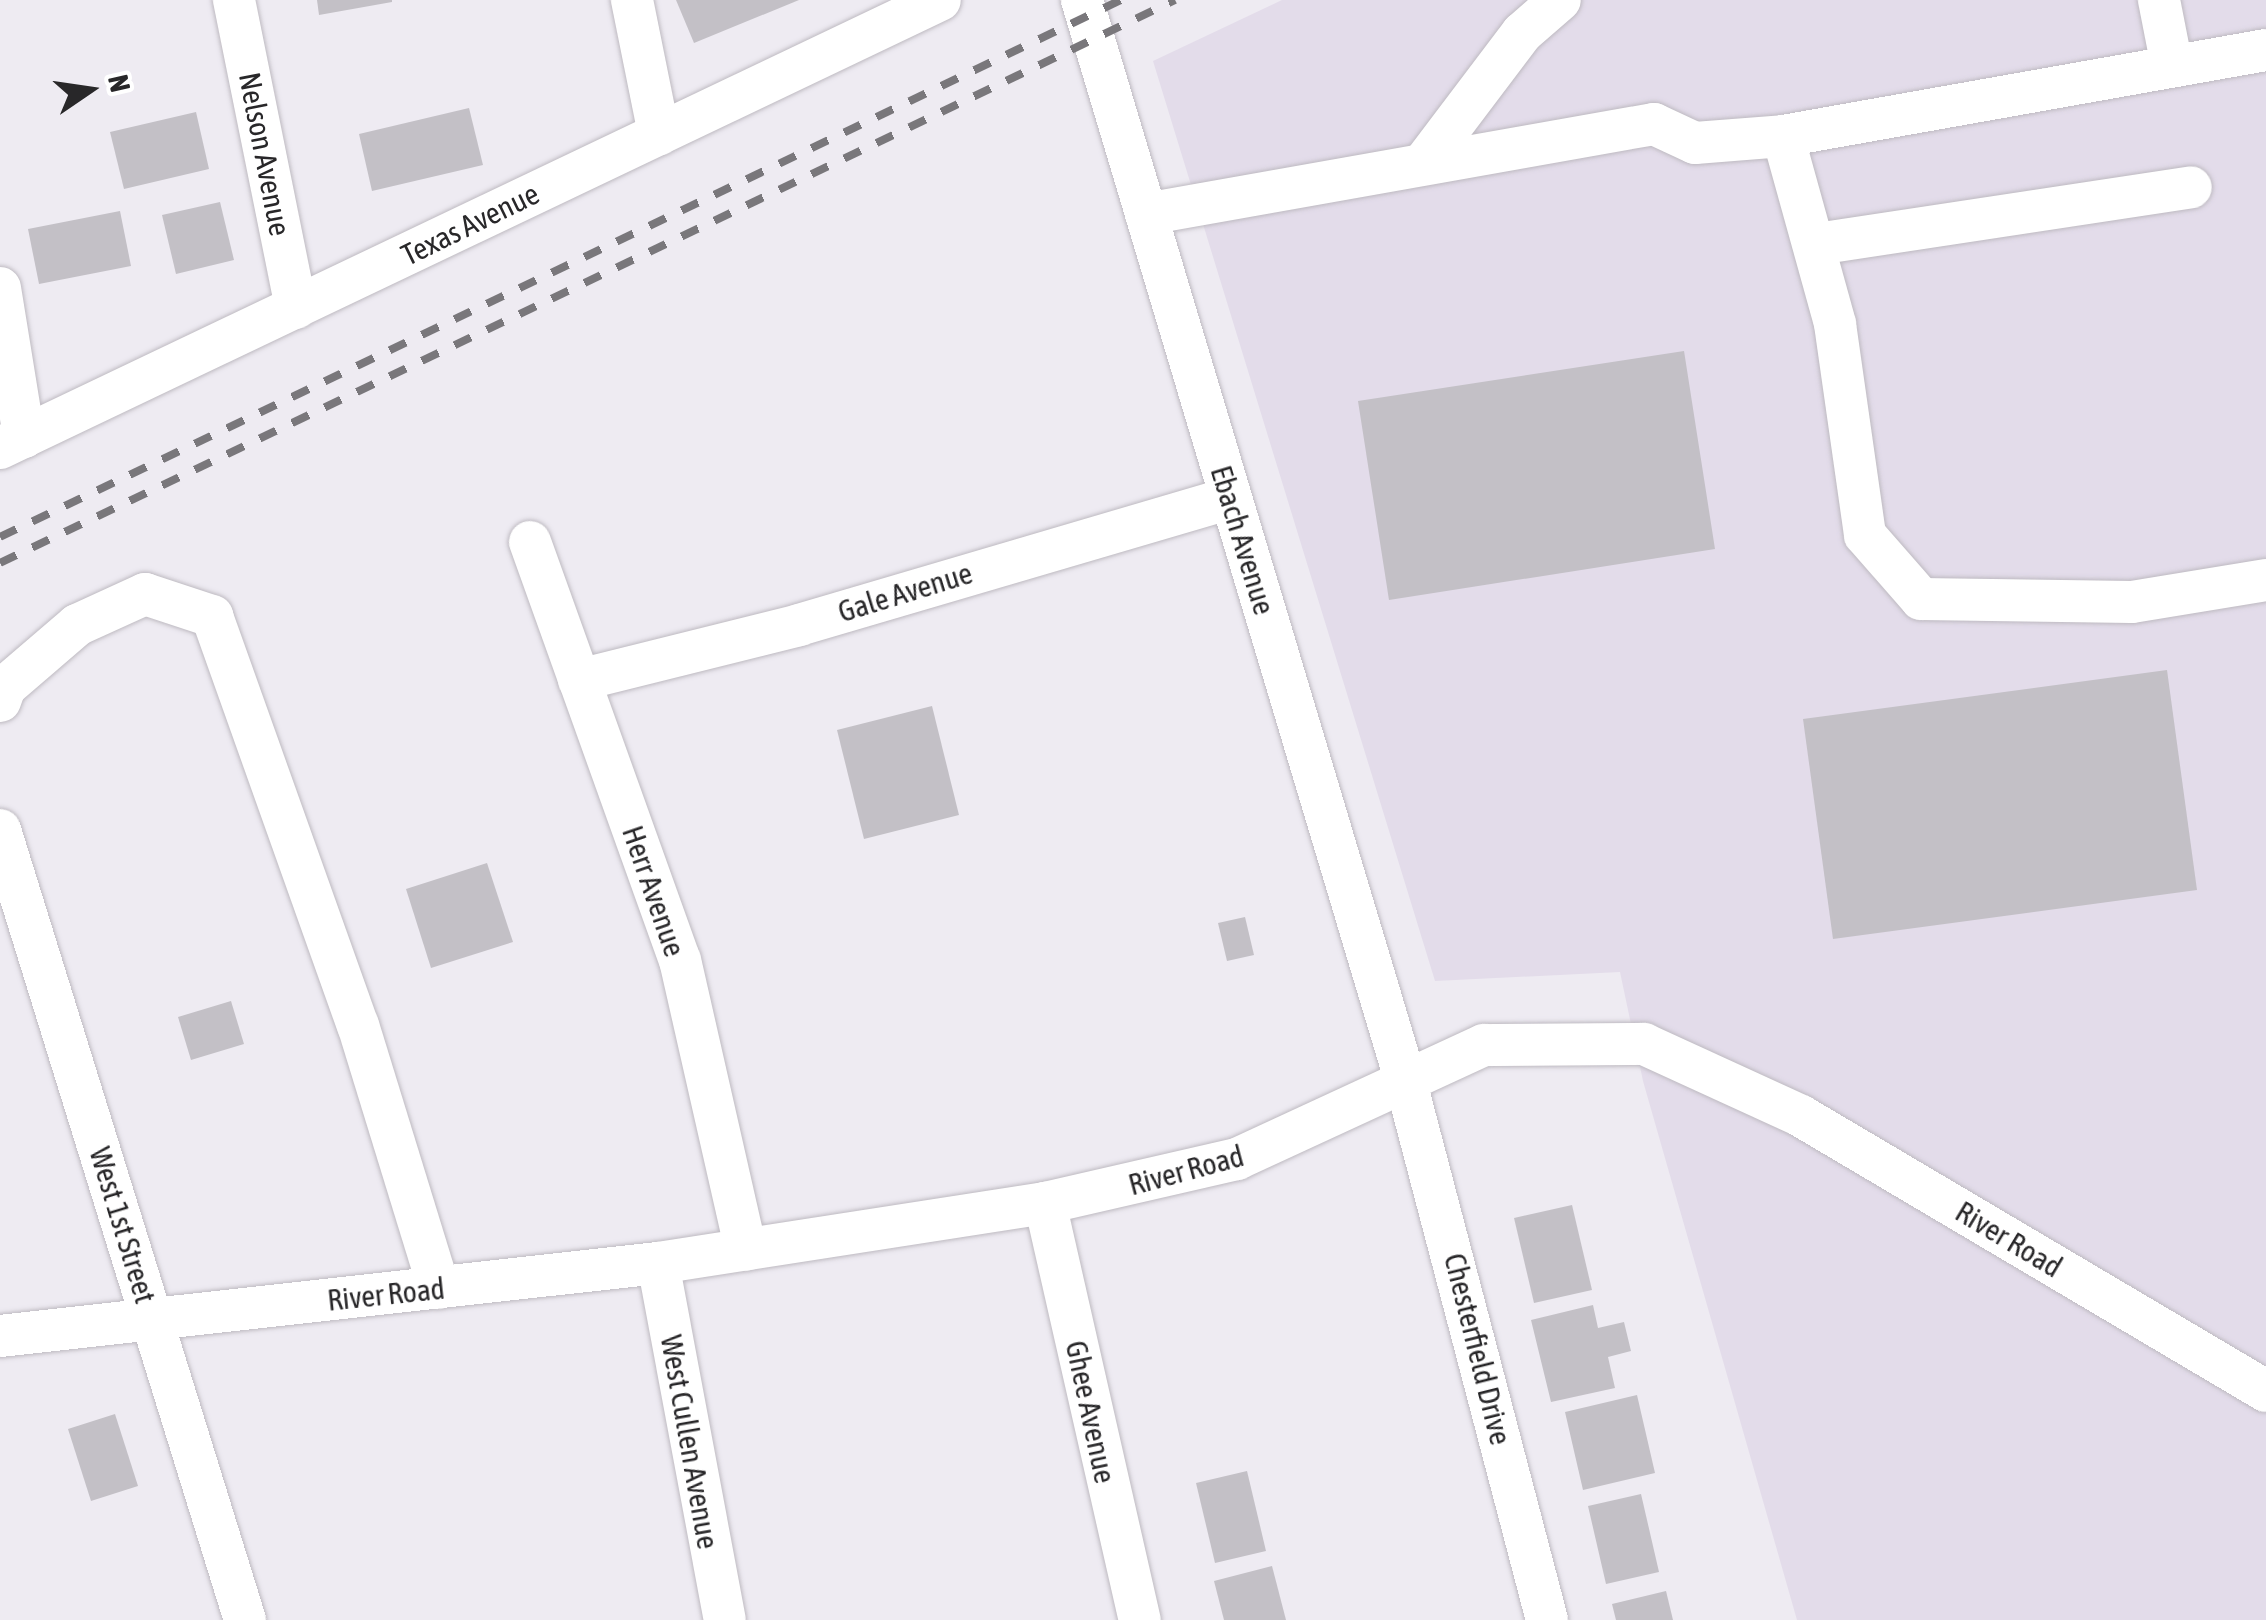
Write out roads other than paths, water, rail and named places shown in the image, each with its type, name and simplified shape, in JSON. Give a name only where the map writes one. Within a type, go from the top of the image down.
[{"type":"street","name":"Nelson Avenue","points":[[234,0],[296,308]]},
{"type":"street","points":[[632,0],[660,134]]},
{"type":"street","name":"Texas Avenue","points":[[12,443],[940,0]]},
{"type":"street","name":"Ebach Avenue","points":[[1082,0],[1405,1080]]},
{"type":"street","points":[[1422,164],[1522,33],[1560,0]]},
{"type":"street","points":[[2159,0],[2172,66]]},
{"type":"street","points":[[1146,214],[1654,124],[1695,143],[1782,136],[2266,50]]},
{"type":"street","points":[[1782,136],[1816,244],[1865,534],[1920,600],[2132,602],[2266,580]]},
{"type":"street","points":[[1816,244],[2191,187]]},
{"type":"street","points":[[0,288],[12,443]]},
{"type":"street","name":"Gale Avenue","points":[[579,680],[799,625],[1230,498]]},
{"type":"street","name":"Herr Avenue","points":[[530,542],[680,960],[746,1250]]},
{"type":"street","points":[[0,701],[5,688],[77,625],[145,594],[212,616],[358,1025],[440,1288]]},
{"type":"street","name":"West 1st Street","points":[[0,830],[245,1620]]},
{"type":"street","name":"River Road","points":[[0,1336],[658,1263],[1045,1203],[1237,1159],[1484,1045],[1644,1044],[1694,1061],[2266,1391]]},
{"type":"street","name":"Chesterfield Drive","points":[[1405,1080],[1546,1620]]},
{"type":"street","name":"Ghee Avenue","points":[[1045,1203],[1140,1620]]},
{"type":"street","name":"West Cullen Avenue","points":[[658,1263],[725,1620]]},
{"type":"railway","points":[[0,537],[1121,0]]},
{"type":"railway","points":[[0,563],[1175,0]]}]
